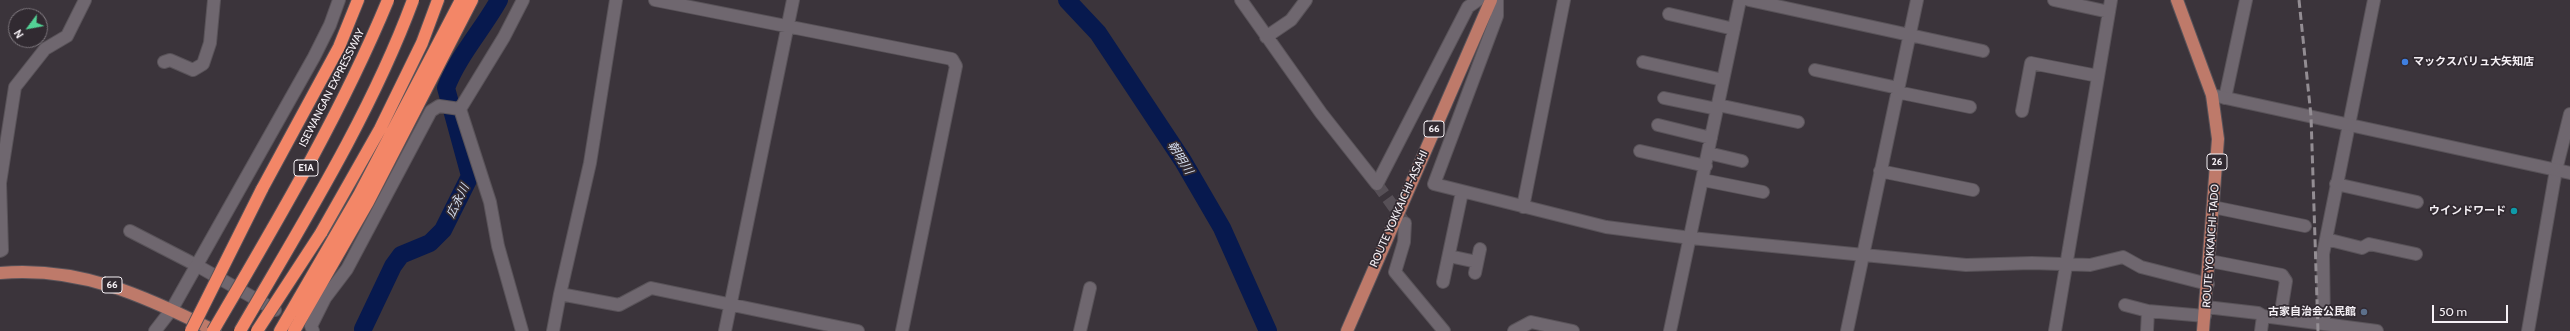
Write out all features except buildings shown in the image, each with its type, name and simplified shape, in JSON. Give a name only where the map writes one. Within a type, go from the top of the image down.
[{"type":"highway","points":[[191,331],[236,239],[338,47],[358,0]]},
{"type":"highway","name":"ISEWANGAN EXPRESSWAY","points":[[214,331],[338,110],[366,52],[388,0]]},
{"type":"highway","name":"E1A","points":[[240,331],[357,123],[385,66],[413,0]]},
{"type":"highway","points":[[257,331],[289,285],[355,176],[422,44],[438,0]]},
{"type":"highway","points":[[280,331],[359,195],[461,0]]},
{"type":"highway","points":[[294,331],[320,296],[472,0]]},
{"type":"main road","name":"ROUTE YOKKAICHI-ASAHI","points":[[1347,331],[1491,0]]},
{"type":"main road","name":"ROUTE YOKKAICHI-TADO","points":[[2177,0],[2212,95],[2218,139],[2210,261],[2203,331]]},
{"type":"main road","name":"66","points":[[0,273],[21,271],[69,275],[122,288],[172,309],[214,331]]},
{"type":"street","points":[[0,251],[2,250],[0,183],[15,87],[44,49],[68,36],[86,0]]},
{"type":"street","points":[[164,62],[170,60],[193,70],[203,64],[210,43],[214,0]]},
{"type":"street","points":[[154,331],[172,309],[314,57],[330,26],[340,0]]},
{"type":"street","points":[[522,331],[498,246],[490,202],[460,109],[504,37],[523,0]]},
{"type":"street","points":[[553,331],[590,163],[616,0]]},
{"type":"street","points":[[655,0],[952,59],[956,66],[902,331]]},
{"type":"street","points":[[725,331],[793,0]]},
{"type":"street","points":[[1241,0],[1321,113],[1377,184],[1468,7],[1478,0]]},
{"type":"street","points":[[1266,37],[1291,20],[1306,0]]},
{"type":"street","points":[[1497,0],[1497,16],[1434,184],[1606,227],[1691,238],[1966,265],[2090,265],[2123,257],[2141,267],[2208,284]]},
{"type":"street","points":[[1524,207],[1564,0]]},
{"type":"street","points":[[1670,331],[1691,238],[1740,0]]},
{"type":"street","points":[[1748,0],[1983,51]]},
{"type":"street","points":[[1847,331],[1917,0]]},
{"type":"street","points":[[2054,0],[2110,6],[2055,331]]},
{"type":"street","points":[[2225,98],[2246,0]]},
{"type":"street","points":[[2324,324],[2323,254],[2347,125],[2374,0]]},
{"type":"street","points":[[1669,14],[1734,29]]},
{"type":"street","points":[[1643,62],[1723,80]]},
{"type":"street","points":[[2022,111],[2031,63],[2098,76]]},
{"type":"street","points":[[1815,70],[1970,107]]},
{"type":"street","points":[[2212,95],[2570,173]]},
{"type":"street","points":[[1664,98],[1798,122]]},
{"type":"street","points":[[313,331],[311,326],[320,296],[347,269],[431,111],[439,106],[460,109]]},
{"type":"street","points":[[2528,331],[2556,170],[2570,114]]},
{"type":"street","points":[[1658,125],[1711,138]]},
{"type":"street","points":[[1640,151],[1706,166]]},
{"type":"street","points":[[1708,153],[1742,161]]},
{"type":"street","points":[[1880,171],[1973,190]]},
{"type":"street","points":[[1703,180],[1763,192]]},
{"type":"street","points":[[2336,184],[2417,202]]},
{"type":"street","points":[[1444,282],[1462,192]]},
{"type":"street","points":[[2214,207],[2304,226]]},
{"type":"street","points":[[1405,223],[1404,242],[1395,272],[1444,331]]},
{"type":"street","points":[[130,231],[196,265],[275,310]]},
{"type":"street","points":[[2326,240],[2362,248],[2369,244],[2416,254]]},
{"type":"street","points":[[1449,256],[1476,268],[1480,249]]},
{"type":"street","points":[[2210,261],[2282,275],[2286,281],[2280,318]]},
{"type":"street","points":[[560,294],[619,305],[651,288],[858,331]]},
{"type":"street","points":[[1080,331],[1090,288]]},
{"type":"street","points":[[2125,304],[2148,311],[2258,313],[2263,316],[2377,331]]},
{"type":"street","points":[[2147,331],[2148,311]]},
{"type":"street","points":[[2261,331],[2263,316]]},
{"type":"street","points":[[1514,331],[1531,322],[1573,331]]},
{"type":"waterway","name":"広永川","points":[[363,329],[393,266],[401,255],[430,243],[443,230],[470,176],[446,88],[457,65],[499,0]]},
{"type":"waterway","name":"朝明川","points":[[1067,0],[1098,33],[1183,161],[1222,228],[1268,331]]},
{"type":"tunnel","points":[[1377,184],[1403,220]]},
{"type":"railway","points":[[2299,0],[2311,116],[2318,331]]},
{"type":"place","name":"マックスバリュ大矢知店","points":[[2405,62]]},
{"type":"place","name":"ウインドワード","points":[[2514,211]]},
{"type":"place","name":"古家自治会公民館","points":[[2364,312]]}]
